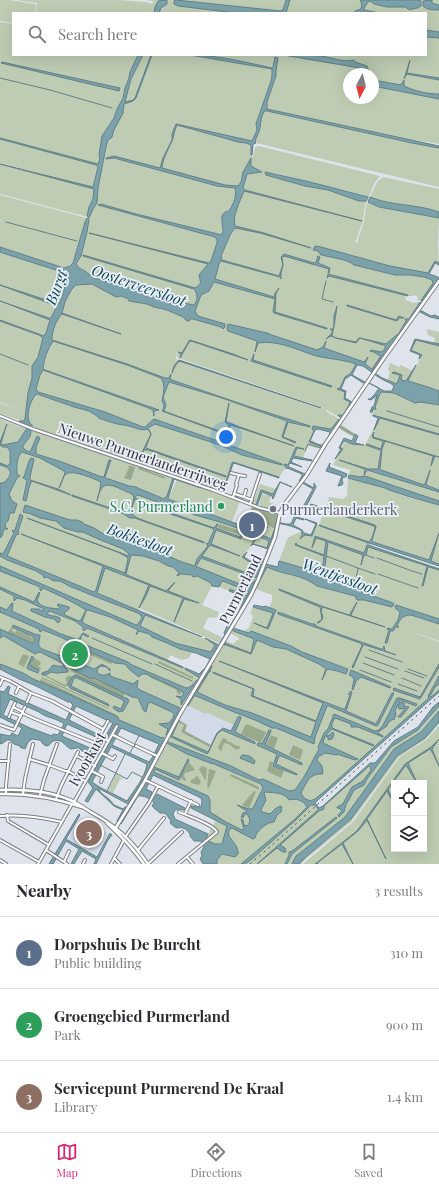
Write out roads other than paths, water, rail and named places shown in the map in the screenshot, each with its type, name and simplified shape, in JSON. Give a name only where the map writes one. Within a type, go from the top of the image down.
[{"type":"street","name":"Purmerland","points":[[115,828],[147,781],[156,755],[256,586],[275,537],[280,513],[285,503],[301,482],[373,373],[439,281]]},
{"type":"street","name":"Nieuwe Purmerlanderrijweg","points":[[0,416],[233,497],[268,511],[280,513]]},
{"type":"street","points":[[232,473],[239,476],[244,476]]},
{"type":"street","points":[[250,504],[260,474]]},
{"type":"street","points":[[233,497],[239,476]]},
{"type":"street","points":[[244,497],[246,490]]},
{"type":"street","points":[[234,494],[252,500]]},
{"type":"street","points":[[0,677],[31,693],[70,710],[103,729]]},
{"type":"street","points":[[0,685],[3,678]]},
{"type":"street","points":[[16,693],[19,686]]},
{"type":"street","points":[[27,702],[31,693]]},
{"type":"street","points":[[9,717],[15,702]]},
{"type":"street","points":[[0,725],[14,730],[25,706]]},
{"type":"street","points":[[13,707],[35,719],[95,743]]},
{"type":"street","points":[[11,712],[20,716]]},
{"type":"street","points":[[92,748],[108,721]]},
{"type":"street","name":"Ivoorkust","points":[[38,863],[86,781],[93,772],[108,741],[114,736],[117,726]]},
{"type":"street","points":[[114,736],[133,745]]},
{"type":"street","points":[[99,737],[108,741]]},
{"type":"street","points":[[6,794],[10,744]]},
{"type":"street","points":[[23,794],[33,744]]},
{"type":"street","points":[[40,794],[49,765],[58,744]]},
{"type":"street","points":[[136,746],[156,755]]},
{"type":"street","points":[[56,797],[78,752]]},
{"type":"street","points":[[103,753],[113,759]]},
{"type":"street","points":[[76,756],[95,766]]},
{"type":"street","points":[[111,762],[115,756]]},
{"type":"street","points":[[29,759],[68,771],[86,781]]},
{"type":"street","points":[[0,760],[9,761]]},
{"type":"street","points":[[93,772],[103,778]]},
{"type":"street","points":[[101,782],[105,774]]},
{"type":"street","points":[[147,781],[198,805]]},
{"type":"street","points":[[111,864],[125,837],[151,800],[158,786]]},
{"type":"street","points":[[0,790],[23,790],[56,797],[86,809],[115,828],[125,837],[148,864],[182,832]]},
{"type":"street","points":[[0,794],[40,794]]},
{"type":"street","points":[[185,814],[191,802]]},
{"type":"street","points":[[178,864],[217,832],[216,830],[179,812]]},
{"type":"street","points":[[8,815],[8,821],[49,845]]},
{"type":"street","points":[[0,816],[8,815],[37,817],[62,822]]},
{"type":"street","points":[[137,851],[164,818]]},
{"type":"street","points":[[0,840],[38,863]]},
{"type":"street","points":[[46,850],[67,864]]},
{"type":"street","points":[[64,862],[70,851]]},
{"type":"street","points":[[137,851],[144,864]]},
{"type":"street","points":[[187,857],[193,864]]},
{"type":"street","points":[[114,858],[120,864]]},
{"type":"street","points":[[0,860],[6,864]]},
{"type":"street","points":[[83,864],[85,860]]},
{"type":"waterway","points":[[0,78],[50,90],[112,108]]},
{"type":"waterway","points":[[6,222],[77,241]]},
{"type":"waterway","points":[[326,281],[322,299],[333,302]]},
{"type":"waterway","points":[[0,354],[28,365]]},
{"type":"waterway","points":[[387,411],[439,427]]},
{"type":"waterway","points":[[323,445],[330,434]]},
{"type":"waterway","points":[[305,451],[308,444],[321,448]]},
{"type":"waterway","points":[[265,557],[267,551]]},
{"type":"waterway","points":[[366,555],[374,558]]},
{"type":"waterway","name":"Wentjessloot","points":[[326,556],[358,568]]},
{"type":"waterway","points":[[377,558],[422,574]]},
{"type":"waterway","name":"Wentjessloot","points":[[358,586],[359,584],[356,579],[358,568],[375,574]]},
{"type":"waterway","name":"Wentjessloot","points":[[378,574],[418,588]]},
{"type":"waterway","points":[[220,643],[224,636]]},
{"type":"waterway","points":[[92,638],[152,664]]},
{"type":"waterway","points":[[369,650],[402,662]]},
{"type":"waterway","points":[[365,657],[398,669]]},
{"type":"waterway","points":[[363,663],[394,675]]},
{"type":"waterway","points":[[155,664],[192,681]]},
{"type":"waterway","points":[[408,669],[427,676]]},
{"type":"waterway","points":[[360,670],[391,682]]},
{"type":"waterway","points":[[405,671],[424,678]]},
{"type":"waterway","points":[[402,678],[421,686]]},
{"type":"waterway","points":[[398,684],[417,691]]},
{"type":"waterway","points":[[130,753],[139,736]]},
{"type":"waterway","points":[[107,791],[125,754]]},
{"type":"waterway","points":[[100,765],[127,779],[132,772],[142,777]]},
{"type":"railway","points":[[250,864],[439,696]]},
{"type":"place","name":"S.C. Purmerland","points":[[221,506]]},
{"type":"place","name":"Purmerlanderkerk","points":[[273,509]]},
{"type":"place","name":"Dorpshuis De Burcht","points":[[252,525]]},
{"type":"place","name":"Groengebied Purmerland","points":[[75,654]]},
{"type":"place","name":"Servicepunt Purmerend De Kraal","points":[[89,833]]},
{"type":"water label","name":"Oosterveersloot","points":[[139,285]]},
{"type":"water label","name":"Burgt","points":[[56,287]]},
{"type":"water label","name":"Bokkesloot","points":[[140,539]]}]
